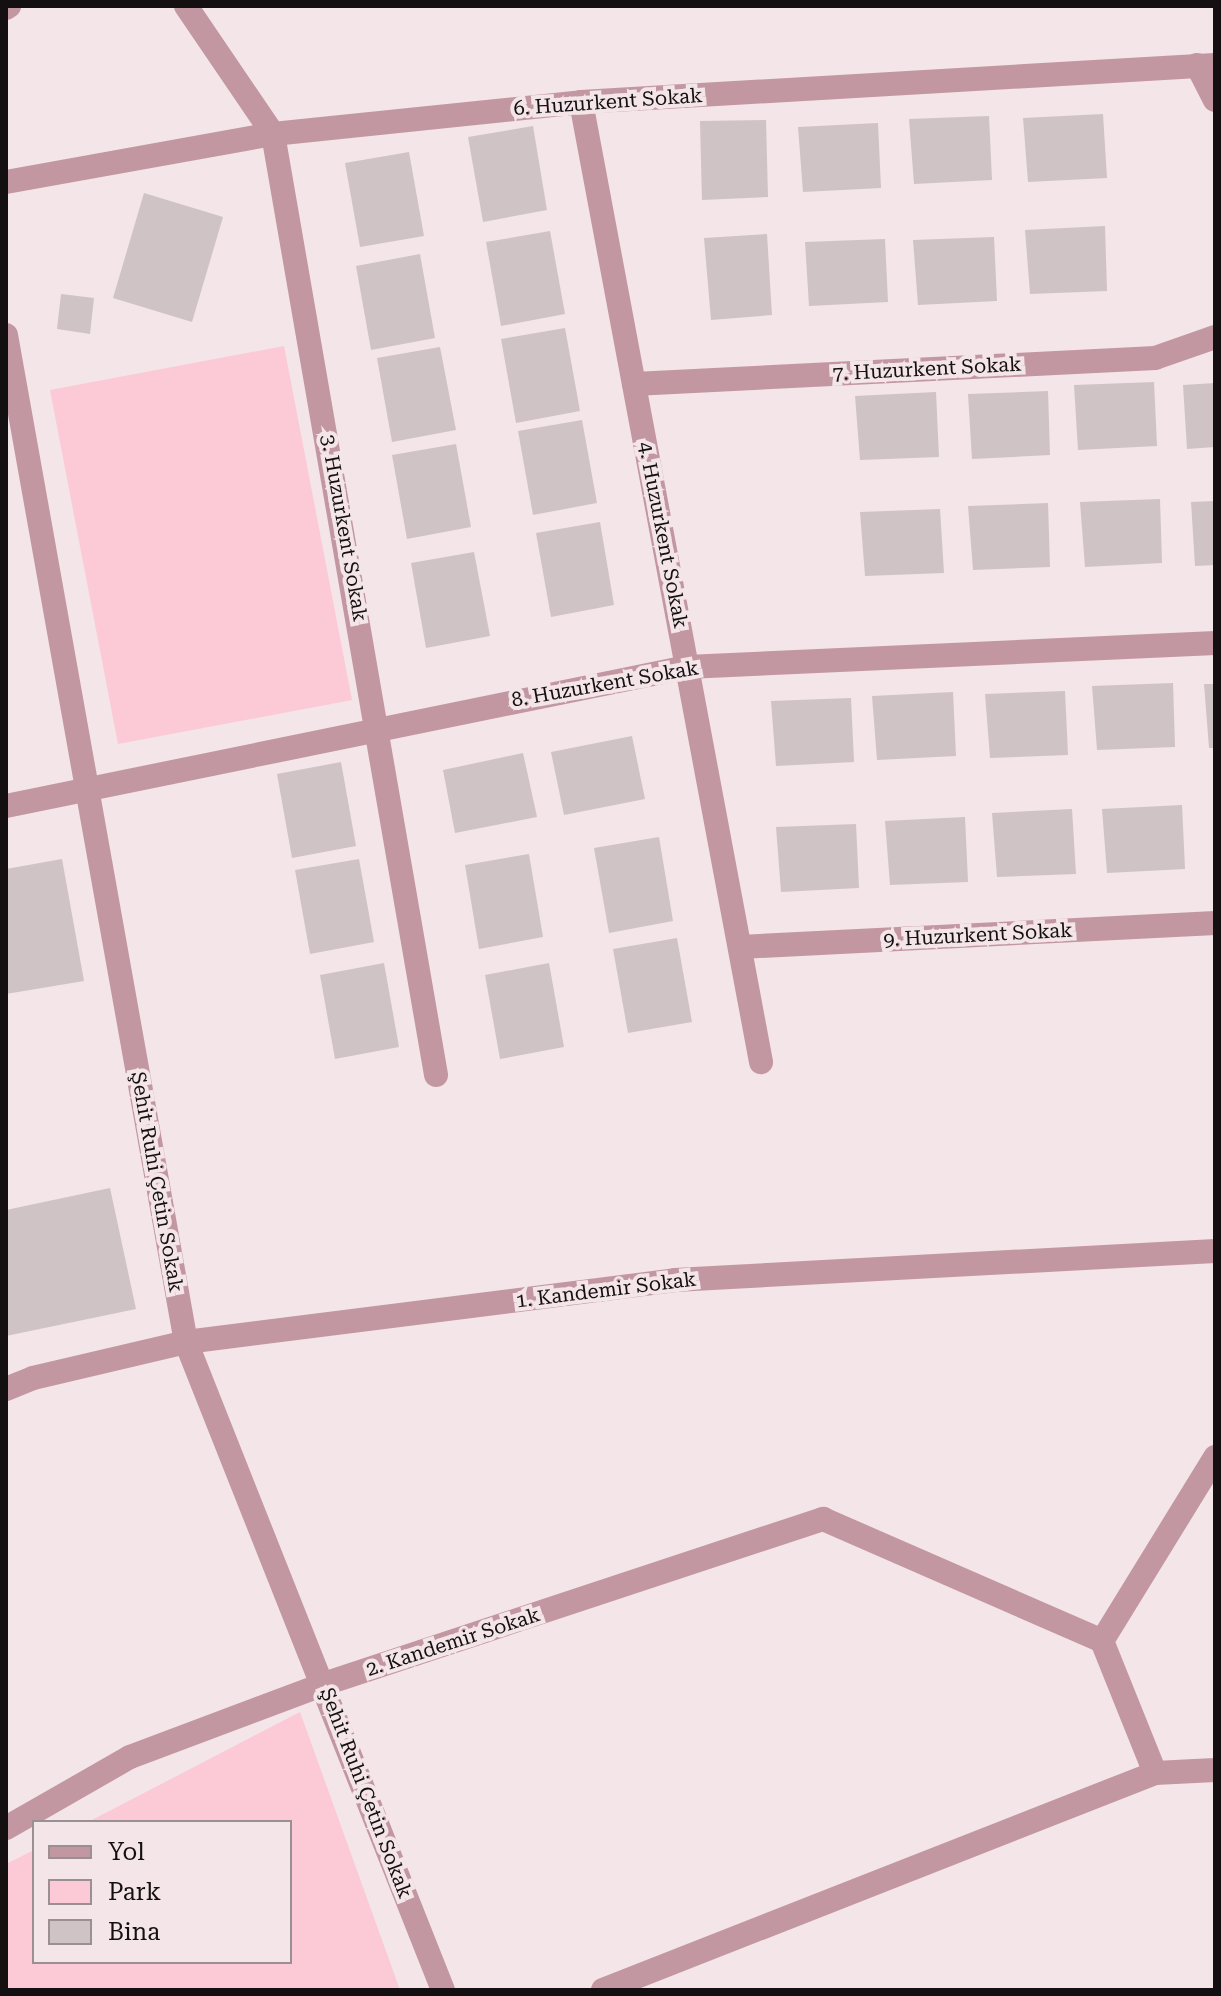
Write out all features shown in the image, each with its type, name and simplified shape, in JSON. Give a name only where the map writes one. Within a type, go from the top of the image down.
[{"type":"street","name":"3. Huzurkent Sokak","points":[[186,6],[273,134],[380,727],[436,1075]]},
{"type":"street","name":"6. Huzurkent Sokak","points":[[6,182],[273,134],[581,102],[1206,65]]},
{"type":"street","points":[[1206,65],[1215,100]]},
{"type":"street","name":"4. Huzurkent Sokak","points":[[581,102],[761,1062]]},
{"type":"street","name":"Şehit Ruhi Çetin Sokak","points":[[6,335],[186,1342],[443,1990]]},
{"type":"street","name":"7. Huzurkent Sokak","points":[[634,384],[1155,358],[1215,337]]},
{"type":"street","name":"8. Huzurkent Sokak","points":[[6,806],[86,787],[687,667],[1215,643]]},
{"type":"street","name":"9. Huzurkent Sokak","points":[[740,947],[1215,923]]},
{"type":"street","name":"1. Kandemir Sokak","points":[[6,1389],[33,1378],[186,1342],[675,1280],[1215,1251]]},
{"type":"street","points":[[1155,1773],[1102,1641],[1215,1457]]},
{"type":"street","name":"2. Kandemir Sokak","points":[[6,1828],[130,1757],[324,1684],[823,1519],[1102,1641]]},
{"type":"street","points":[[603,1990],[1155,1773],[1215,1770]]},
{"type":"green space","points":[[284,346],[352,700],[118,744],[50,390]]},
{"type":"green space","points":[[300,1712],[400,1990],[6,1990],[6,1864],[32,1851],[32,1964],[292,1964],[292,1820],[92,1820]]},
{"type":"building","points":[[1103,114],[1107,178],[1028,182],[1023,118]]},
{"type":"building","points":[[989,116],[992,180],[914,184],[909,119]]},
{"type":"building","points":[[766,120],[768,197],[702,200],[700,121]]},
{"type":"building","points":[[878,123],[881,188],[803,192],[798,127]]},
{"type":"building","points":[[533,126],[547,210],[483,222],[468,137]]},
{"type":"building","points":[[409,152],[424,236],[360,247],[345,163]]},
{"type":"building","points":[[144,193],[223,217],[192,322],[113,298]]},
{"type":"building","points":[[1105,226],[1107,291],[1030,294],[1025,230]]},
{"type":"building","points":[[550,231],[565,314],[501,326],[486,242]]},
{"type":"building","points":[[767,234],[772,315],[711,320],[704,238]]},
{"type":"building","points":[[994,237],[997,301],[918,305],[913,240]]},
{"type":"building","points":[[885,239],[888,302],[809,306],[805,242]]},
{"type":"building","points":[[420,254],[435,338],[371,350],[356,266]]},
{"type":"building","points":[[61,294],[94,298],[90,334],[57,329]]},
{"type":"building","points":[[565,328],[580,411],[516,423],[501,339]]},
{"type":"building","points":[[440,347],[456,430],[392,442],[377,358]]},
{"type":"building","points":[[1154,382],[1157,446],[1078,450],[1074,385]]},
{"type":"building","points":[[1215,383],[1215,447],[1187,449],[1183,385]]},
{"type":"building","points":[[1048,391],[1050,455],[972,459],[968,394]]},
{"type":"building","points":[[936,392],[939,457],[860,460],[855,396]]},
{"type":"building","points":[[582,420],[597,503],[533,515],[518,431]]},
{"type":"building","points":[[456,444],[471,527],[407,539],[392,455]]},
{"type":"building","points":[[1160,499],[1162,563],[1085,567],[1080,502]]},
{"type":"building","points":[[1215,501],[1215,565],[1195,566],[1191,502]]},
{"type":"building","points":[[1048,503],[1050,567],[973,570],[968,506]]},
{"type":"building","points":[[940,509],[944,573],[865,576],[860,512]]},
{"type":"building","points":[[600,522],[614,605],[551,617],[536,533]]},
{"type":"building","points":[[474,552],[490,636],[426,648],[411,563]]},
{"type":"building","points":[[1173,683],[1175,747],[1097,750],[1092,686]]},
{"type":"building","points":[[1204,684],[1215,684],[1215,748],[1209,748]]},
{"type":"building","points":[[1065,691],[1068,755],[990,758],[985,694]]},
{"type":"building","points":[[953,692],[956,756],[877,760],[872,696]]},
{"type":"building","points":[[851,698],[854,762],[776,766],[771,701]]},
{"type":"building","points":[[632,736],[645,799],[564,815],[551,752]]},
{"type":"building","points":[[523,753],[537,817],[455,833],[443,770]]},
{"type":"building","points":[[341,762],[356,846],[292,858],[277,774]]},
{"type":"building","points":[[1182,805],[1185,869],[1107,873],[1102,809]]},
{"type":"building","points":[[1072,809],[1076,874],[997,877],[992,813]]},
{"type":"building","points":[[965,817],[968,882],[890,885],[885,821]]},
{"type":"building","points":[[856,824],[859,888],[781,892],[776,827]]},
{"type":"building","points":[[659,837],[673,921],[609,933],[594,848]]},
{"type":"building","points":[[529,854],[543,937],[479,949],[465,865]]},
{"type":"building","points":[[62,859],[84,981],[6,994],[6,869]]},
{"type":"building","points":[[359,859],[374,942],[310,954],[295,870]]},
{"type":"building","points":[[677,938],[692,1022],[628,1033],[613,949]]},
{"type":"building","points":[[384,963],[399,1047],[335,1059],[320,975]]},
{"type":"building","points":[[549,963],[564,1047],[500,1059],[485,975]]},
{"type":"building","points":[[110,1188],[136,1309],[6,1336],[6,1210]]}]
